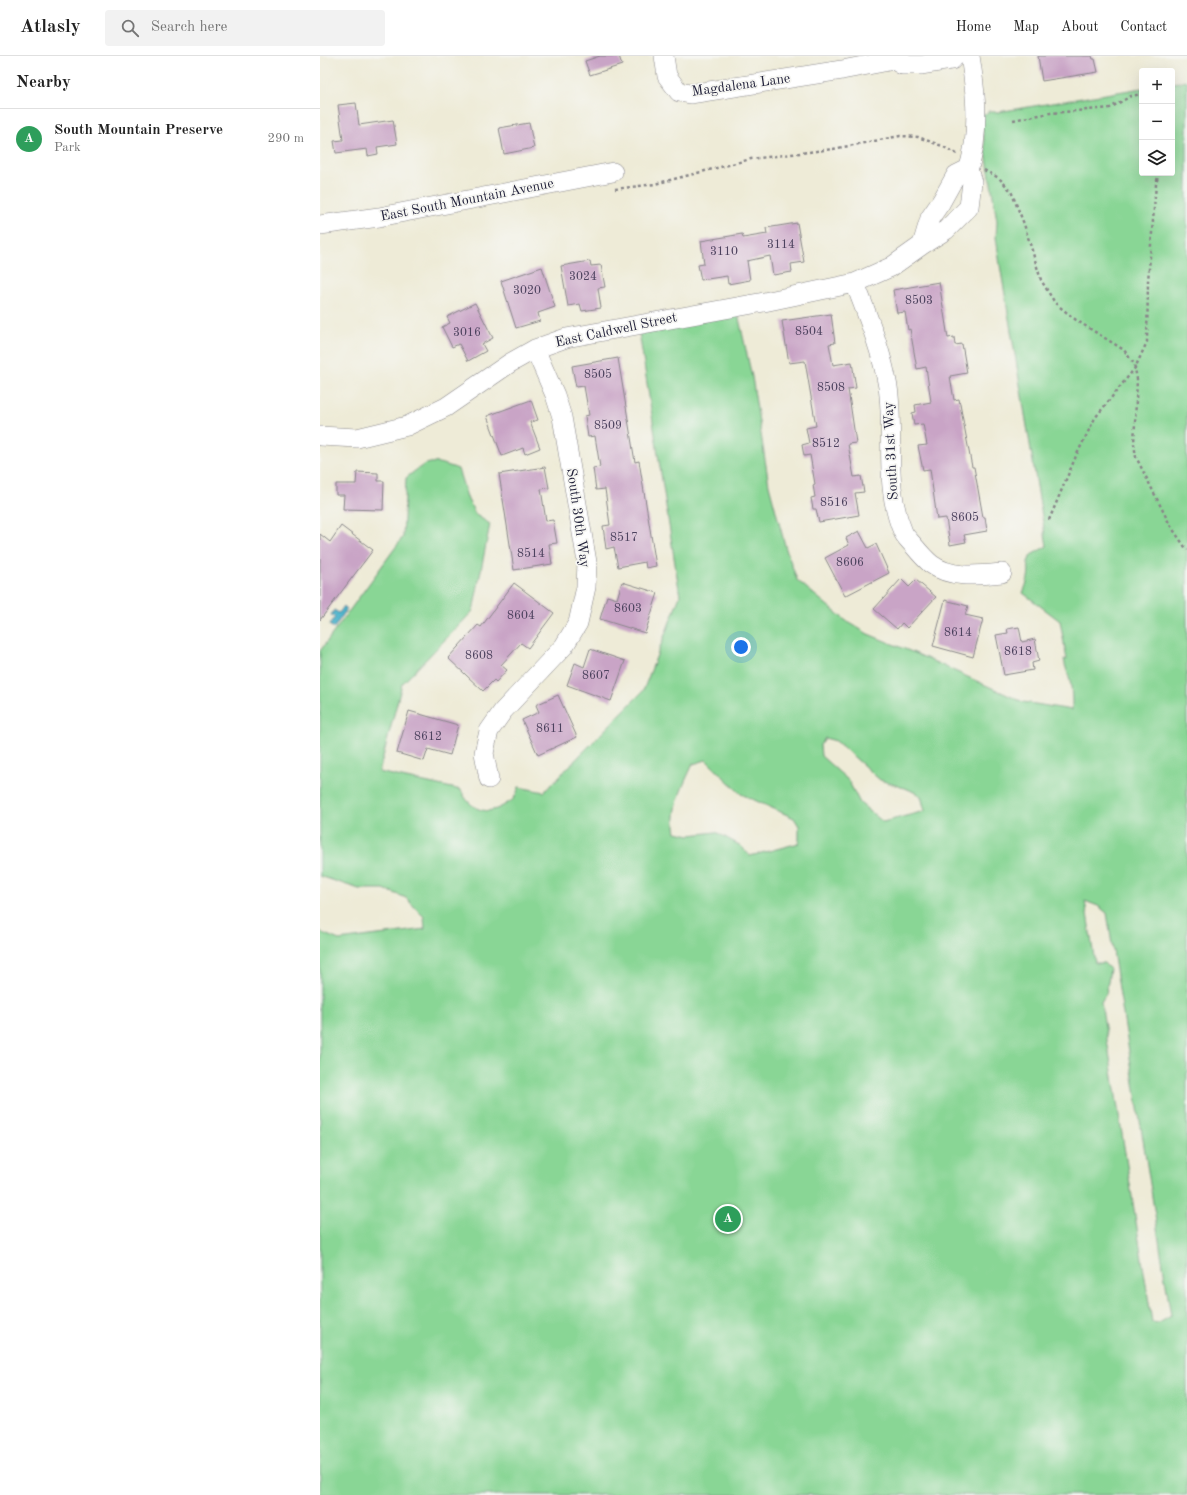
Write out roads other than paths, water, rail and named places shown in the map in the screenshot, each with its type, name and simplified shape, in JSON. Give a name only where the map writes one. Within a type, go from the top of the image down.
[{"type":"street","name":"Magdalena Lane","points":[[664,56],[667,76],[679,92],[690,94],[840,63],[897,58],[902,65],[920,60],[952,60],[955,56]]},
{"type":"street","name":"East Caldwell Street","points":[[320,436],[357,438],[395,430],[419,422],[446,407],[510,363],[535,349],[566,338],[764,302],[855,283],[891,268],[922,245],[946,230],[969,207],[972,182],[969,166],[976,130],[977,104],[970,56]]},
{"type":"street","points":[[922,245],[930,218],[941,202],[956,174],[969,166]]},
{"type":"street","name":"East South Mountain Avenue","points":[[320,225],[614,181]]},
{"type":"street","points":[[941,202],[959,217]]},
{"type":"street","name":"South 31st Way","points":[[855,283],[874,334],[888,388],[891,479],[894,506],[904,533],[931,564],[947,571],[971,576],[1002,573]]},
{"type":"street","name":"South 30th Way","points":[[489,779],[484,753],[489,731],[503,711],[564,646],[578,623],[586,587],[587,562],[562,417],[555,395],[535,349]]},
{"type":"water","points":[[344,606],[347,609],[334,628],[329,625],[335,617],[331,615],[334,610],[339,613]]},
{"type":"place","name":"South Mountain Preserve","points":[[728,1219]]}]
